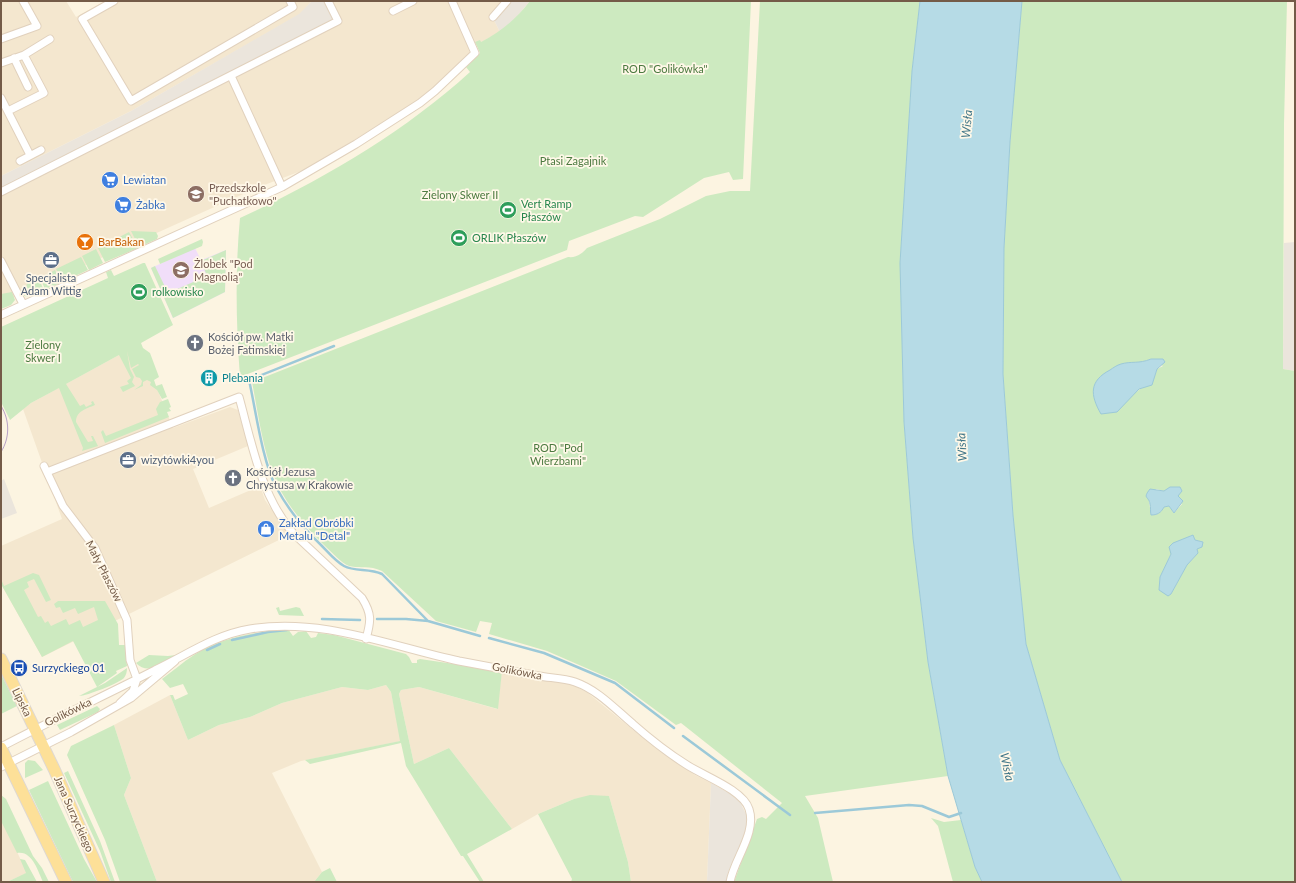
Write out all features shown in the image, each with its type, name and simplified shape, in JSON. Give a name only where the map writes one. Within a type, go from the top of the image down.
[{"type":"main road","name":"Lipska","points":[[1,659],[43,746]]},
{"type":"main road","name":"Jana Surzyckiego","points":[[43,746],[104,882]]},
{"type":"main road","points":[[1,747],[5,765],[66,882]]},
{"type":"street","points":[[1,39],[37,26],[23,1]]},
{"type":"street","points":[[114,1],[82,19],[131,101],[293,7],[290,1]]},
{"type":"street","points":[[1,192],[338,21],[328,1]]},
{"type":"street","points":[[393,11],[413,1]]},
{"type":"street","points":[[1,315],[282,187],[356,144],[420,102],[435,91],[475,53],[452,1]]},
{"type":"street","points":[[493,17],[507,1]]},
{"type":"street","points":[[1,63],[24,55],[50,40]]},
{"type":"street","points":[[8,111],[44,93],[24,55]]},
{"type":"street","points":[[14,58],[28,87]]},
{"type":"street","points":[[231,76],[282,187]]},
{"type":"street","points":[[1,98],[30,155]]},
{"type":"street","points":[[20,161],[41,150]]},
{"type":"street","points":[[1,261],[23,304]]},
{"type":"street","name":"Mały Płaszów","points":[[137,679],[130,660],[129,630],[125,615],[95,548],[63,506],[46,469],[239,397],[257,466],[274,506],[293,533],[362,598],[368,608],[371,619],[366,639]]},
{"type":"street","name":"Golikówka","points":[[1,747],[176,660],[210,640],[246,629],[270,626],[294,625],[324,628],[459,661],[574,682],[598,694],[657,745],[698,772],[731,790],[747,804],[750,814],[749,831],[732,872],[730,882]]},
{"type":"street","name":"Golikówka","points":[[5,765],[131,698],[172,666],[176,660]]},
{"type":"street","name":"Golikówka","points":[[137,679],[155,680]]},
{"type":"street","name":"Golikówka","points":[[120,703],[133,691],[137,679]]},
{"type":"shaded area","points":[[1,1],[66,1],[76,17],[105,1],[312,1],[300,14],[131,111],[1,176]]},
{"type":"shaded area","points":[[312,1],[325,1],[334,19],[1,188],[1,176],[131,111],[299,14]]},
{"type":"shaded area","points":[[325,1],[510,1],[494,20],[500,32],[470,48],[469,56],[430,93],[309,168],[259,187],[1,303],[1,188],[127,124]]},
{"type":"shaded area","points":[[510,1],[530,1],[514,20],[500,32],[494,20]]},
{"type":"shaded area","points":[[1295,242],[1295,371],[1283,369],[1284,243]]},
{"type":"shaded area","points":[[195,248],[201,260],[226,250],[225,292],[173,318],[151,268]]},
{"type":"shaded area","points":[[139,344],[173,428],[230,407],[238,410],[248,446],[193,469],[209,508],[260,486],[265,500],[289,535],[42,657],[1,584],[1,546],[62,519],[23,409],[31,403]]},
{"type":"shaded area","points":[[4,479],[17,513],[1,519],[1,481]]},
{"type":"shaded area","points":[[502,671],[573,685],[588,693],[654,747],[695,775],[711,783],[707,882],[631,882],[628,862],[609,796],[574,799],[538,814],[512,829],[449,748],[414,764],[399,694],[401,690],[419,687],[497,709]]},
{"type":"shaded area","points":[[386,685],[391,692],[401,741],[301,761],[272,773],[322,872],[314,882],[157,882],[124,795],[131,778],[114,725],[170,695],[188,740],[219,725],[250,717],[282,703],[342,687],[368,690]]},
{"type":"shaded area","points":[[711,783],[729,793],[740,802],[747,816],[748,823],[745,835],[729,870],[726,882],[707,882]]},
{"type":"shaded area","points":[[2,820],[27,873],[7,882],[1,882]]},
{"type":"green space","points":[[530,1],[751,1],[743,179],[733,180],[729,172],[704,178],[643,217],[635,216],[569,241],[567,250],[240,377],[237,258],[240,218],[301,188],[361,154],[417,115],[470,72],[466,67],[480,53],[475,42],[480,40],[481,42],[502,29],[514,19]]},
{"type":"green space","name":"ROD \"Pod Wierzbami\"","points":[[760,1],[920,1],[912,71],[900,263],[904,422],[913,538],[928,662],[948,776],[805,796],[818,818],[833,882],[734,882],[757,819],[762,817],[766,819],[782,803],[681,723],[676,725],[616,681],[547,651],[489,634],[492,623],[480,621],[476,632],[436,621],[382,571],[373,568],[349,566],[340,560],[318,539],[295,513],[277,484],[266,452],[252,382],[568,257],[581,254],[587,248],[660,219],[706,196],[730,191],[750,191]]},
{"type":"green space","points":[[1022,1],[1287,1],[1284,124],[1283,369],[1295,371],[1295,882],[1122,882],[1060,760],[1026,644],[1013,515],[1003,374],[1004,248],[1010,142]],"holes":[[[1151,359],[1163,366],[1157,369],[1153,379],[1150,382],[1132,396],[1112,369],[1122,365]],[[1156,489],[1164,491],[1182,504],[1174,513],[1169,506],[1164,507],[1159,513],[1151,515],[1149,501]],[[1192,535],[1195,540],[1203,542],[1197,549],[1198,553],[1187,565],[1171,594],[1159,590],[1160,577],[1171,554],[1182,541]]]},
{"type":"green space","points":[[131,231],[156,232],[158,236],[157,239],[139,247]]},
{"type":"green space","points":[[129,232],[138,248],[105,262],[98,248]]},
{"type":"green space","points":[[202,239],[202,246],[160,264],[158,259]]},
{"type":"green space","points":[[96,249],[103,263],[89,270],[82,256]]},
{"type":"green space","points":[[226,250],[225,292],[173,318],[151,268],[155,266],[168,293],[207,276],[201,261]]},
{"type":"green space","points":[[81,257],[88,270],[62,282],[56,269]]},
{"type":"green space","name":"Zielony Skwer I","points":[[145,263],[173,325],[141,343],[143,348],[150,353],[159,377],[154,380],[156,386],[162,384],[167,397],[162,399],[157,390],[150,385],[151,382],[147,380],[143,382],[143,386],[134,390],[141,385],[142,381],[140,378],[136,377],[132,369],[139,365],[138,364],[131,368],[127,351],[130,369],[134,377],[132,382],[135,386],[123,392],[120,387],[129,384],[127,381],[131,378],[119,355],[66,384],[80,406],[84,404],[86,407],[92,404],[91,402],[93,401],[95,405],[80,413],[76,418],[76,422],[88,442],[93,441],[91,436],[93,436],[98,446],[82,451],[83,448],[59,388],[31,403],[10,420],[2,404],[1,395],[1,327],[108,278],[106,272],[111,270],[114,276]]},
{"type":"green space","points":[[55,270],[61,283],[45,289],[40,278]]},
{"type":"green space","points":[[38,278],[44,290],[27,297],[23,295],[27,284]]},
{"type":"green space","points":[[12,292],[15,300],[11,305],[1,309],[1,294]]},
{"type":"green space","points":[[168,399],[171,407],[169,408],[171,411],[167,412],[169,417],[105,443],[101,432],[103,430],[106,436],[158,415],[156,409],[160,402]]},
{"type":"green space","points":[[33,573],[39,575],[51,600],[46,602],[34,579],[27,582],[29,587],[24,590],[38,617],[41,616],[45,623],[48,621],[51,626],[66,619],[69,625],[80,620],[83,627],[98,620],[94,607],[78,614],[75,608],[63,613],[60,607],[56,608],[54,604],[58,601],[105,601],[118,624],[119,645],[125,645],[127,666],[116,671],[117,673],[97,687],[73,641],[42,657],[1,584],[1,579],[4,586]]},
{"type":"green space","points":[[279,607],[280,611],[296,607],[300,608],[304,616],[279,615],[276,608]]},
{"type":"green space","points":[[288,629],[293,636],[298,632],[306,631],[311,638],[316,637],[318,633],[334,635],[406,654],[412,663],[417,663],[417,660],[420,659],[502,671],[498,709],[419,687],[401,690],[399,694],[414,764],[449,748],[512,829],[467,854],[484,882],[480,882],[463,856],[461,856],[406,766],[401,743],[310,764],[305,760],[400,741],[391,692],[386,685],[368,690],[342,687],[282,703],[250,717],[219,725],[188,740],[170,695],[173,695],[175,700],[188,694],[183,684],[170,688],[162,679],[194,655],[216,644],[240,636]]},
{"type":"green space","points":[[149,655],[176,655],[156,667],[151,668],[141,667],[136,663]]},
{"type":"green space","points":[[127,668],[124,678],[121,680],[95,692],[79,696],[105,683]]},
{"type":"green space","points":[[1,674],[17,706],[1,714]]},
{"type":"green space","points":[[97,706],[100,709],[98,712],[60,730],[57,725]]},
{"type":"green space","points":[[114,725],[131,778],[124,795],[157,882],[120,882],[105,840],[67,755],[71,746]]},
{"type":"green space","points":[[28,760],[35,761],[43,770],[25,778],[25,763]]},
{"type":"green space","points":[[68,771],[100,841],[115,882],[111,882],[100,851],[64,773]]},
{"type":"green space","points":[[48,781],[84,859],[97,882],[73,882],[29,790]]},
{"type":"green space","points":[[1,795],[6,799],[33,856],[42,868],[49,882],[43,882],[37,867],[27,855],[17,853],[1,821]]},
{"type":"green space","points":[[590,795],[609,796],[628,862],[631,882],[571,882],[572,879],[538,814],[574,799]]},
{"type":"green space","points":[[931,818],[944,822],[961,820],[975,867],[982,882],[953,882],[938,826]]},
{"type":"green space","points":[[20,859],[25,860],[37,882],[7,882],[26,873]]},
{"type":"green space","points":[[330,868],[337,882],[314,882],[322,872]]},
{"type":"water","name":"Wisła","points":[[920,1],[1022,1],[1010,142],[1004,248],[1003,374],[1013,515],[1026,644],[1060,760],[1122,882],[982,882],[975,867],[948,776],[928,662],[913,538],[904,422],[900,263],[912,71]]},
{"type":"water","points":[[1151,359],[1163,359],[1165,362],[1157,369],[1152,385],[1139,389],[1117,412],[1101,414],[1093,395],[1095,384],[1098,379],[1103,374],[1120,364]]},
{"type":"water","points":[[1170,487],[1180,487],[1182,491],[1178,496],[1183,501],[1174,513],[1169,506],[1164,507],[1162,511],[1155,515],[1151,515],[1150,505],[1146,494],[1150,489],[1164,491]]},
{"type":"water","points":[[1193,535],[1195,540],[1203,542],[1202,547],[1197,549],[1198,553],[1187,565],[1171,594],[1168,596],[1159,590],[1160,577],[1171,554],[1169,547],[1173,543]]},
{"type":"waterway","points":[[334,346],[249,380],[263,449],[271,476],[276,487],[297,518],[308,532],[335,559],[348,568],[372,571],[382,574],[428,621]]},
{"type":"waterway","points":[[322,619],[360,620]]},
{"type":"waterway","points":[[377,619],[428,621],[480,636]]},
{"type":"waterway","points":[[232,640],[268,632],[287,630]]},
{"type":"waterway","points":[[489,638],[544,653],[615,683],[674,728]]},
{"type":"waterway","points":[[207,650],[220,644]]},
{"type":"waterway","points":[[683,736],[790,815]]},
{"type":"waterway","points":[[815,813],[909,805],[922,806],[949,817],[961,813]]},
{"type":"tram line","points":[[1,406],[6,417],[8,429],[6,441],[1,452]]},
{"type":"place","name":"Lewiatan","points":[[110,180]]},
{"type":"place","name":"Przedszkole \"Puchatkowo\"","points":[[196,194]]},
{"type":"place","name":"Żabka","points":[[123,205]]},
{"type":"place","name":"Vert Ramp Płaszów","points":[[508,210]]},
{"type":"place","name":"ORLIK Płaszów","points":[[459,238]]},
{"type":"place","name":"BarBakan","points":[[85,242]]},
{"type":"place","name":"Specjalista Adam Wittig","points":[[51,260]]},
{"type":"place","name":"Żlobek \"Pod Magnolią\"","points":[[181,270]]},
{"type":"place","name":"rolkowisko","points":[[139,292]]},
{"type":"place","name":"Kościół pw. Matki Bożej Fatimskiej","points":[[195,343]]},
{"type":"place","name":"Plebania","points":[[209,378]]},
{"type":"place","name":"wizytówki4you","points":[[128,460]]},
{"type":"place","name":"Kościół Jezusa Chrystusa w Krakowie","points":[[233,478]]},
{"type":"place","name":"Zakład Obróbki Metalu \"Detal\"","points":[[266,529]]},
{"type":"place","name":"Surzyckiego 01","points":[[19,668]]},
{"type":"park label","name":"ROD \"Golikówka\"","points":[[665,69]]},
{"type":"park label","name":"Ptasi Zagajnik","points":[[573,161]]},
{"type":"park label","name":"Zielony Skwer II","points":[[460,195]]}]
